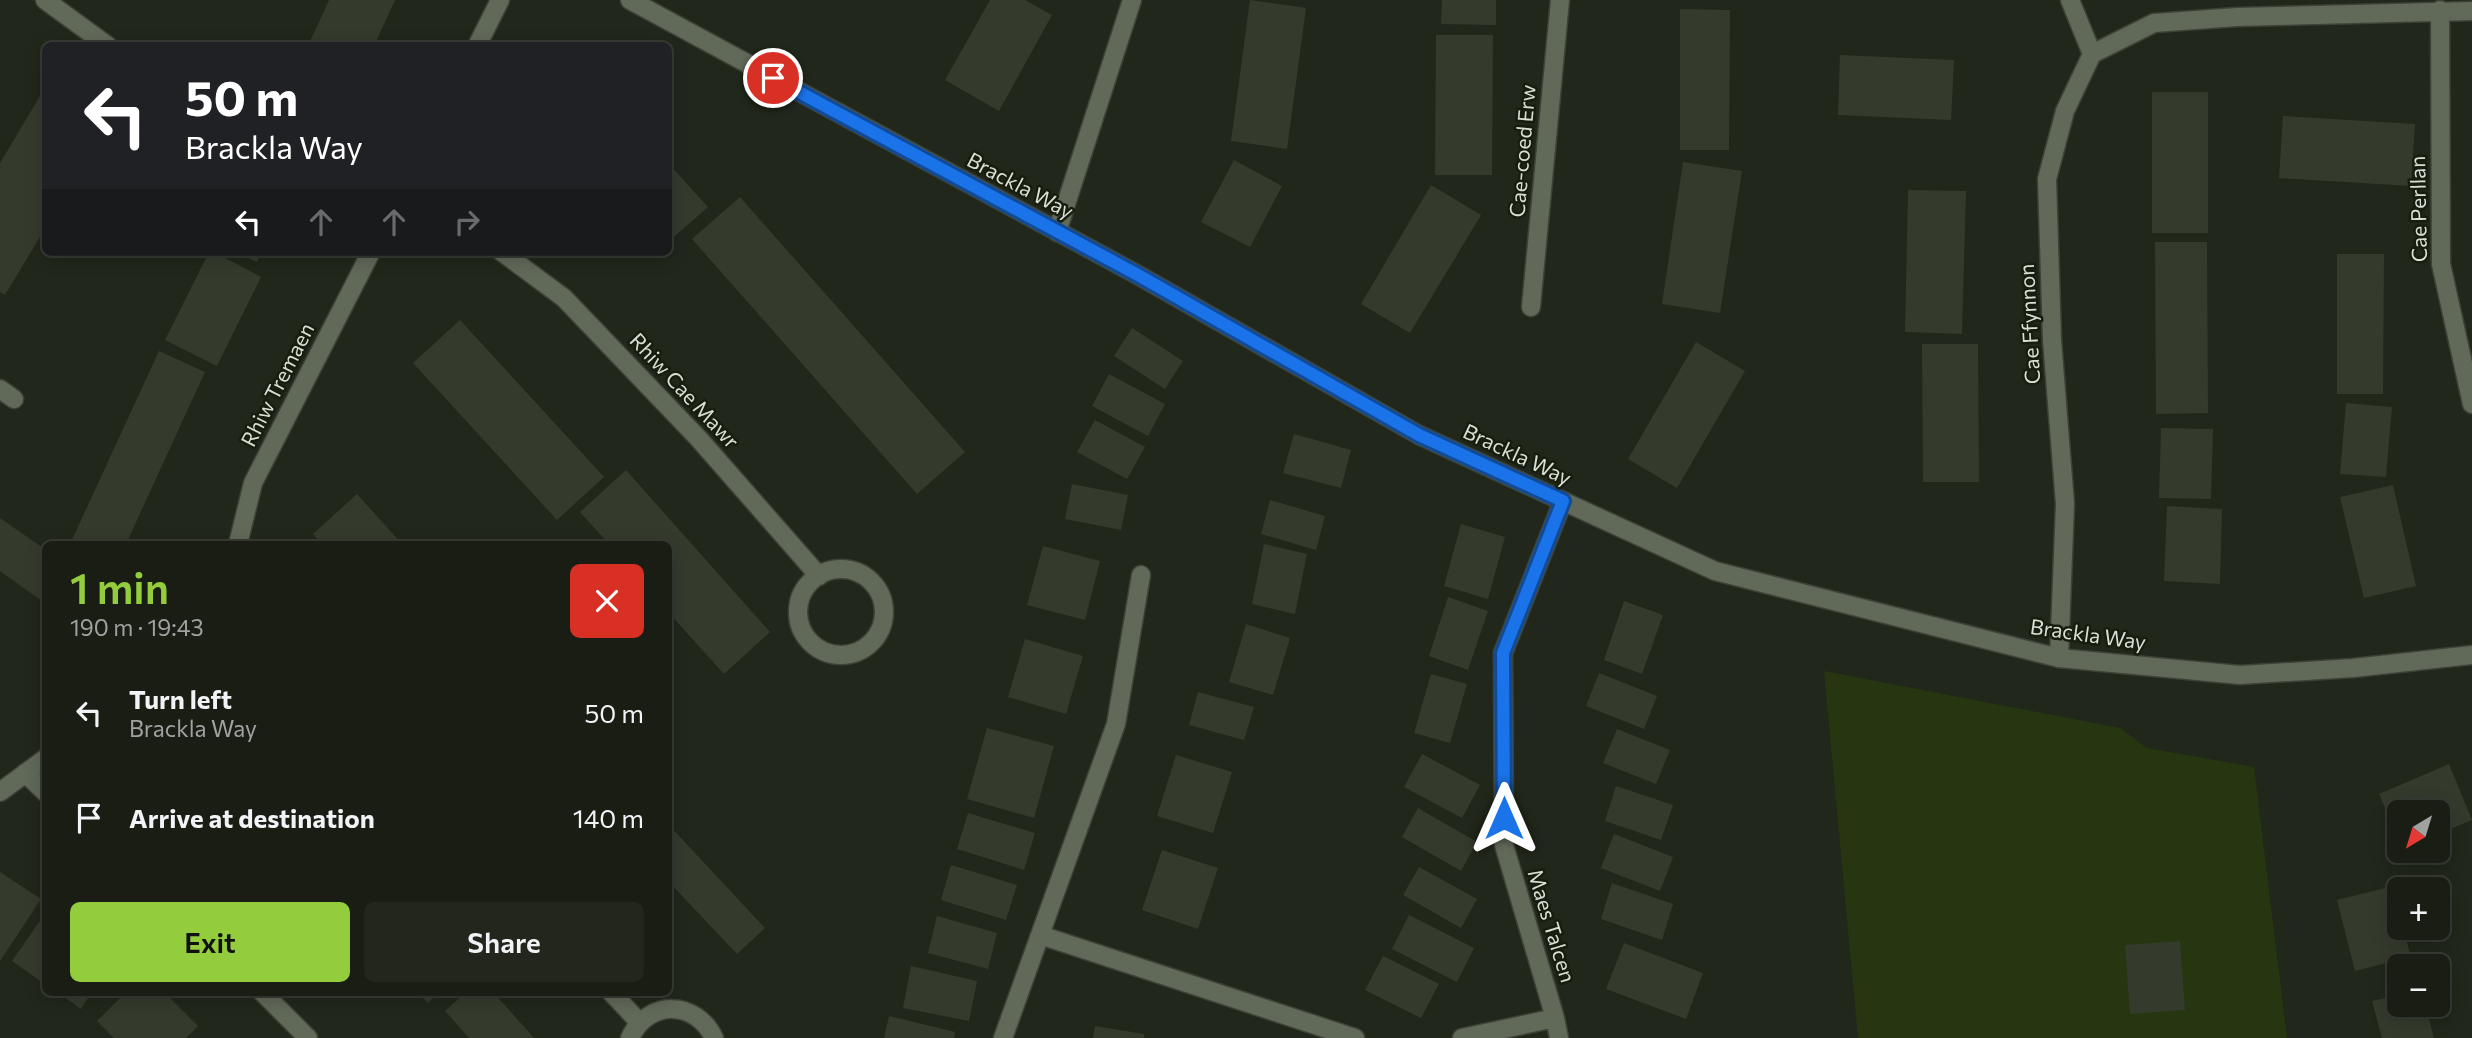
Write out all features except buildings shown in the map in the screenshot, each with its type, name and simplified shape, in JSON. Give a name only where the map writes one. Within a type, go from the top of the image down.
[{"type":"street","points":[[45,0],[103,42]]},
{"type":"street","points":[[479,42],[500,0]]},
{"type":"street","name":"Brackla Way","points":[[630,0],[1138,275],[1419,435],[1715,571],[2059,658],[2240,675],[2353,668],[2472,655]]},
{"type":"street","points":[[1057,232],[1132,7],[1132,0]]},
{"type":"street","name":"Cae-coed Erw","points":[[1531,307],[1560,0]]},
{"type":"street","points":[[2070,0],[2092,54],[2154,23],[2237,17],[2472,11]]},
{"type":"street","name":"Cae Perllan","points":[[2440,10],[2441,264],[2472,404]]},
{"type":"street","name":"Cae Ffynnon","points":[[2059,658],[2065,503],[2052,340],[2047,179],[2065,111],[2092,54]]},
{"type":"street","name":"Rhiw Tremaen","points":[[239,541],[253,483],[369,256]]},
{"type":"street","name":"Rhiw Cae Mawr","points":[[507,256],[564,298],[699,439],[819,576]]},
{"type":"street","name":"Maes Talcen","points":[[1559,1038],[1504,845],[1503,653],[1563,501]]},
{"type":"street","points":[[842,569],[865,577],[876,588],[883,601],[884,616],[880,630],[872,642],[859,651],[835,655],[821,651],[809,641],[801,629],[799,604],[804,590],[819,576],[842,569]]},
{"type":"street","points":[[1003,1038],[1116,724],[1141,575]]},
{"type":"street","points":[[0,792],[42,761]]},
{"type":"street","points":[[25,773],[42,789]]},
{"type":"street","points":[[1040,936],[1355,1038]]},
{"type":"street","points":[[266,996],[308,1038]]},
{"type":"street","points":[[614,996],[635,1030],[653,1013],[667,1009],[683,1010],[705,1023],[714,1038]]},
{"type":"street","points":[[1462,1038],[1555,1018]]},
{"type":"green space","points":[[1824,671],[2120,728],[2147,748],[2254,767],[2287,1038],[1858,1038]]},
{"type":"route","points":[[773,78],[1138,275],[1419,435],[1563,501],[1503,653],[1504,818]]}]
